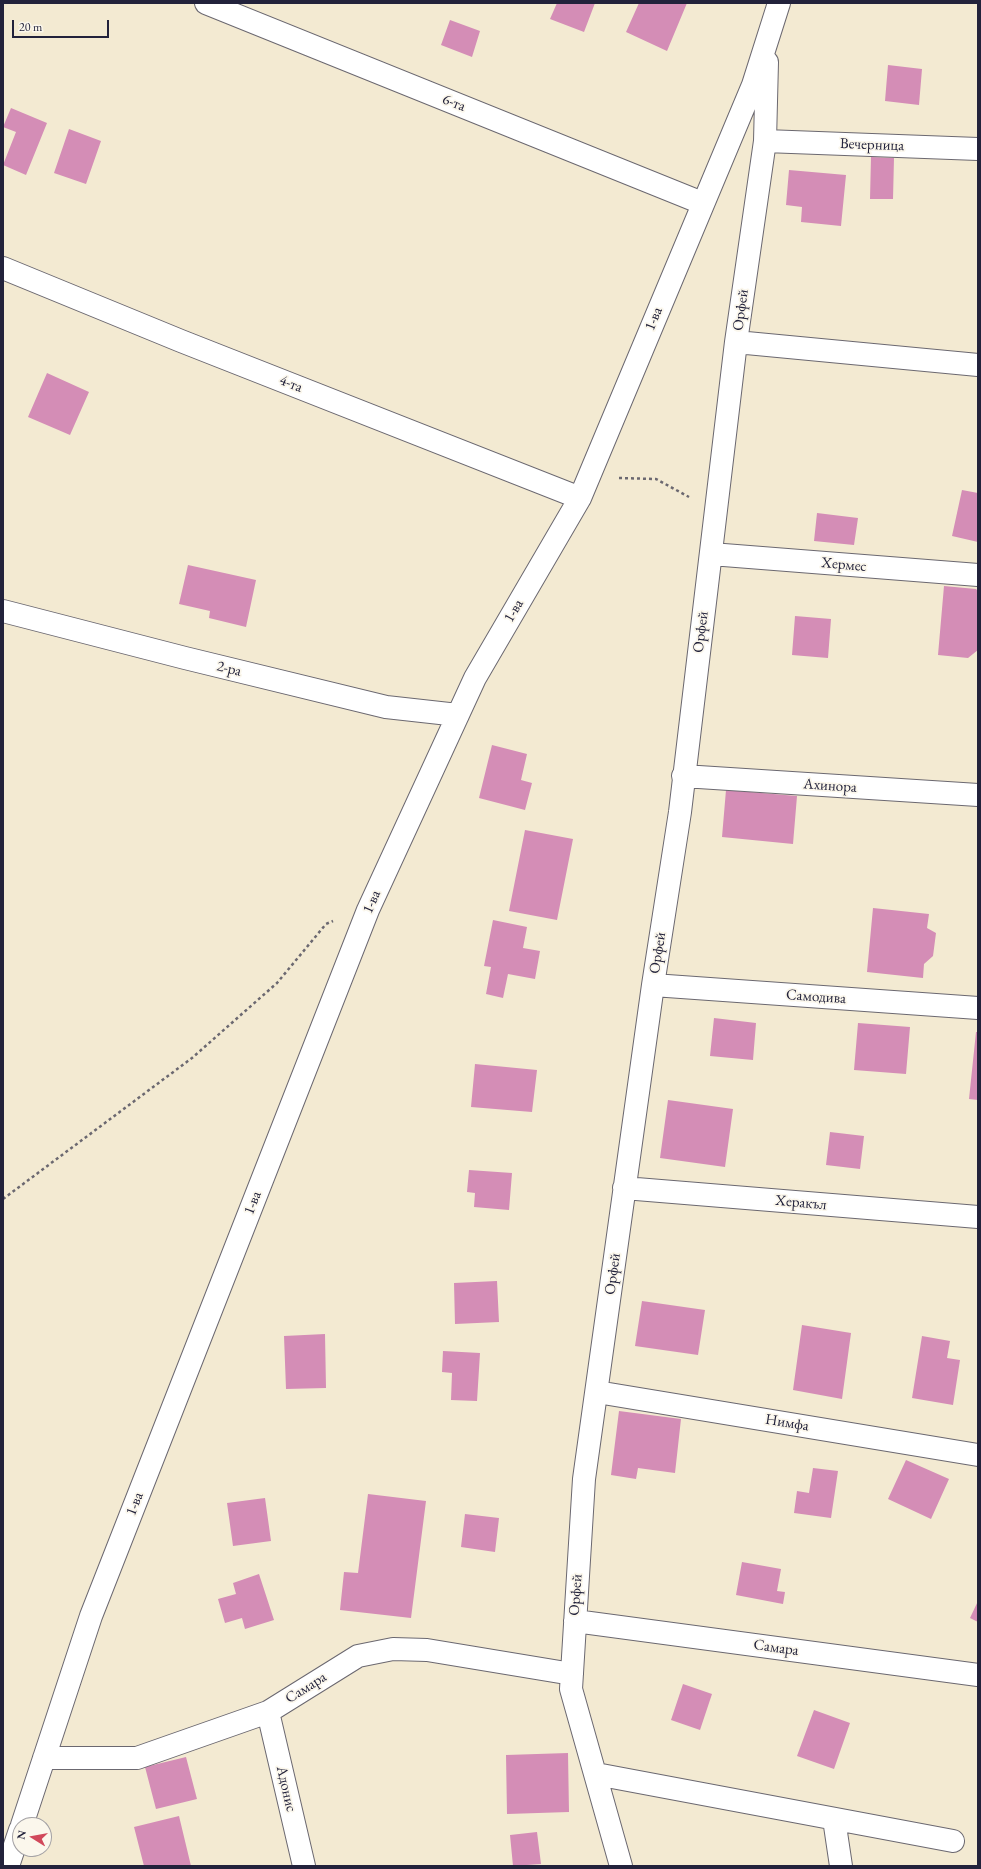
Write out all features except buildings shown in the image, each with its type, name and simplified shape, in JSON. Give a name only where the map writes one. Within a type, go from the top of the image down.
[{"type":"street","name":"6-та","points":[[206,3],[702,203]]},
{"type":"street","name":"1-ва","points":[[25,1817],[91,1616],[368,910],[475,678],[580,498],[702,203],[753,85],[767,34],[778,3]]},
{"type":"street","name":"Орфей","points":[[621,1866],[571,1689],[584,1479],[653,985],[680,812],[683,776],[736,342],[765,140],[767,34]]},
{"type":"street","name":"Вечерница","points":[[765,140],[978,149]]},
{"type":"street","name":"4-та","points":[[3,268],[181,341],[580,498]]},
{"type":"street","points":[[736,342],[978,365]]},
{"type":"street","name":"Хермес","points":[[711,546],[978,575]]},
{"type":"street","name":"2-ра","points":[[3,611],[185,658],[386,707],[458,715]]},
{"type":"street","name":"Ахинора","points":[[683,776],[978,796]]},
{"type":"street","name":"Самодива","points":[[653,985],[978,1008]]},
{"type":"street","name":"Херакъл","points":[[624,1188],[978,1217]]},
{"type":"street","name":"Нимфа","points":[[597,1392],[978,1455]]},
{"type":"street","name":"Самара","points":[[575,1621],[978,1675]]},
{"type":"street","name":"Самара","points":[[44,1758],[137,1758],[268,1712],[358,1656],[393,1649],[426,1650],[572,1674]]},
{"type":"street","name":"Адонис","points":[[268,1712],[304,1866]]},
{"type":"street","points":[[596,1774],[953,1841]]},
{"type":"street","points":[[834,1819],[841,1866]]},
{"type":"street","points":[[8,1866],[12,1854]]},
{"type":"path","points":[[580,498],[614,478],[656,479],[688,497],[711,546]]},
{"type":"path","points":[[3,1199],[192,1058],[277,983],[326,924],[368,910]]}]
